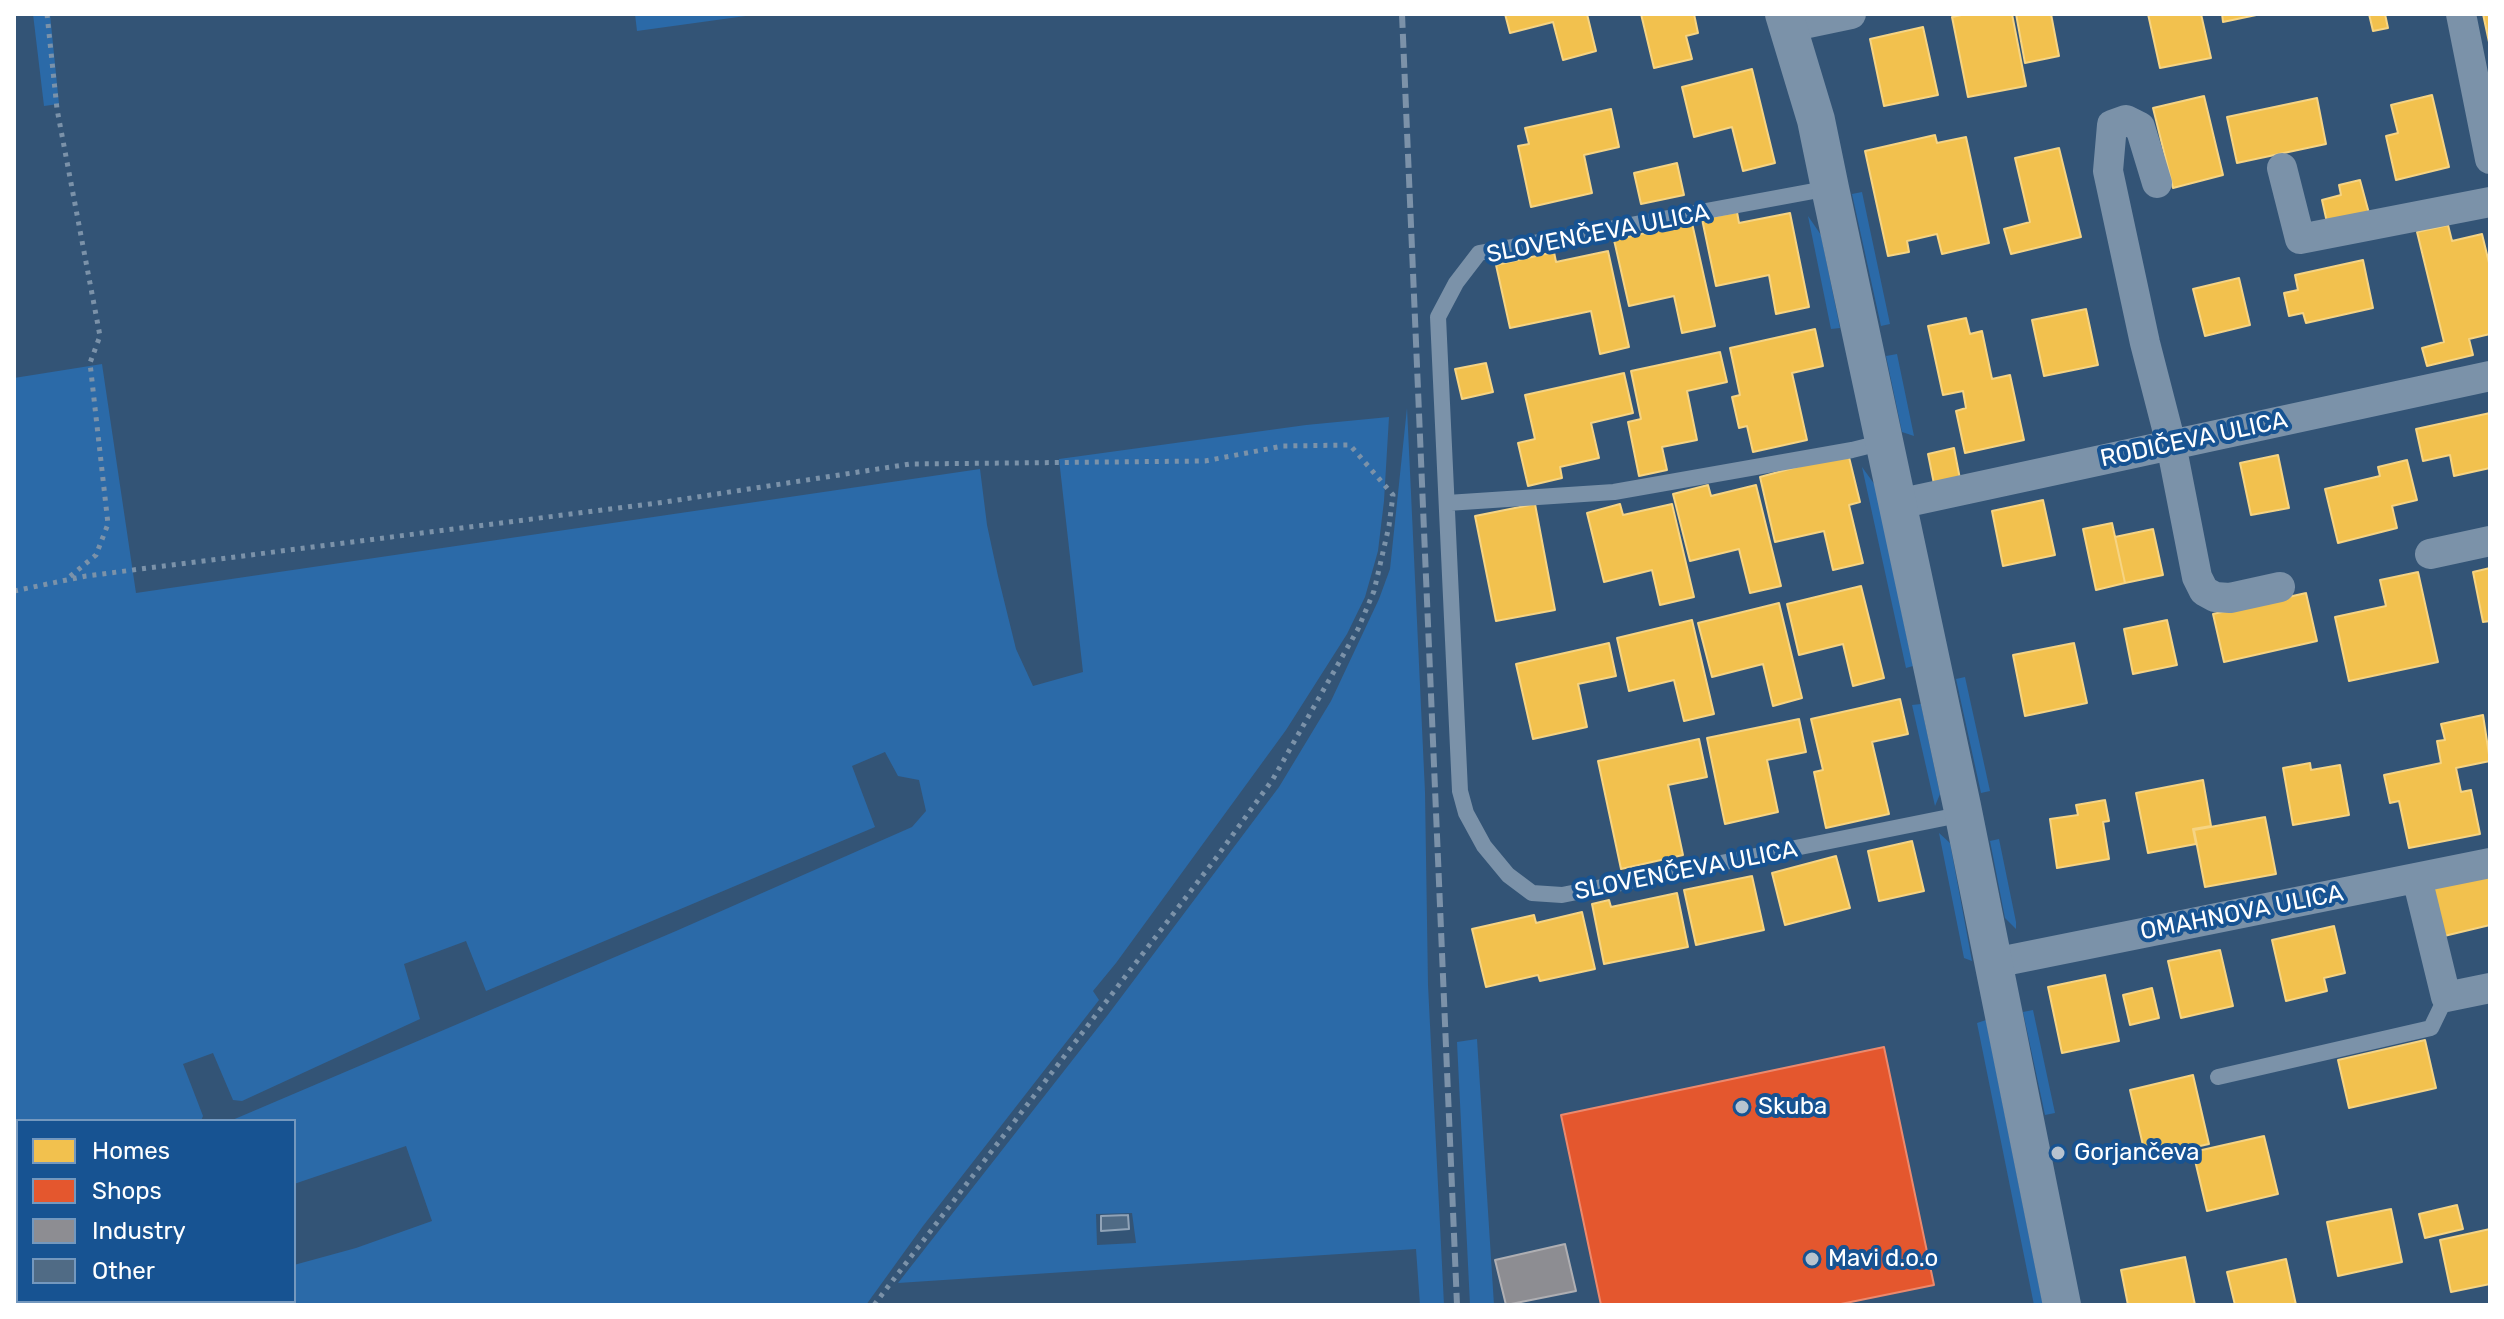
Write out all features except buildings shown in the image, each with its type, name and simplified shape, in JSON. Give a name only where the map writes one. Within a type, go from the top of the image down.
[{"type":"street","points":[[1851,14],[1786,21],[1816,120],[1964,814],[2062,1305]]},
{"type":"street","points":[[2461,14],[2490,159]]},
{"type":"street","points":[[2157,183],[2140,127],[2126,120],[2112,125],[2108,171],[2145,343],[2171,444],[2197,577],[2204,591],[2215,597],[2230,598],[2280,587]]},
{"type":"street","points":[[2282,168],[2300,239],[2490,202]]},
{"type":"street","name":"RODIČEVA ULICA","points":[[1898,504],[2490,376]]},
{"type":"street","points":[[2430,554],[2490,541]]},
{"type":"street","name":"OMAHNOVA ULICA","points":[[1994,963],[2490,863]]},
{"type":"street","points":[[2417,878],[2446,997],[2490,988]]},
{"type":"lane","name":"SLOVENČEVA ULICA","points":[[1830,188],[1479,253],[1456,283],[1438,317],[1460,791],[1466,813],[1484,846],[1508,875],[1532,893],[1562,895],[1964,814]]},
{"type":"lane","points":[[1447,503],[1614,492],[1884,442]]},
{"type":"lane","points":[[2218,1077],[2431,1028],[2446,997]]},
{"type":"path","points":[[47,14],[57,109],[100,336],[90,363],[108,524],[96,555],[66,580]]},
{"type":"path","points":[[14,591],[66,580],[247,554],[665,502],[910,464],[1205,461],[1283,446],[1350,445],[1393,495],[1374,591],[1358,629],[1273,779],[1207,870],[874,1305]]},
{"type":"shaded area","points":[[33,14],[50,14],[59,104],[44,106]]},
{"type":"shaded area","points":[[635,14],[760,14],[637,31]]},
{"type":"shaded area","points":[[1862,192],[1890,324],[1881,326],[1852,194]]},
{"type":"shaded area","points":[[1808,216],[1821,235],[1840,328],[1831,329]]},
{"type":"shaded area","points":[[1897,354],[1914,436],[1902,432],[1886,356]]},
{"type":"shaded area","points":[[102,364],[136,593],[980,469],[998,576],[1016,649],[1033,686],[1083,672],[1059,459],[1306,425],[1389,417],[1378,551],[1365,597],[1347,634],[1286,730],[1093,991],[1099,1000],[923,1226],[866,1305],[14,1305],[16,1246],[16,1303],[296,1303],[296,1264],[356,1248],[432,1221],[406,1146],[296,1183],[296,1119],[235,1119],[912,827],[926,811],[919,780],[898,776],[885,752],[852,766],[875,827],[486,991],[466,941],[404,964],[420,1019],[242,1101],[233,1100],[213,1053],[183,1064],[202,1119],[16,1119],[14,1231],[14,378]]},
{"type":"shaded area","points":[[1407,408],[1425,792],[1428,985],[1444,1305],[1420,1305],[1416,1249],[898,1283],[1107,1016],[1279,787],[1331,701],[1390,569]],"holes":[[[1132,1213],[1136,1243],[1097,1245],[1096,1214]]]},
{"type":"shaded area","points":[[1862,467],[1875,485],[1913,666],[1906,668]]},
{"type":"shaded area","points":[[1965,677],[1990,791],[1981,793],[1956,679]]},
{"type":"shaded area","points":[[1921,704],[1940,794],[1935,806],[1912,705]]},
{"type":"shaded area","points":[[1939,833],[1950,843],[1972,961],[1964,958]]},
{"type":"shaded area","points":[[1999,839],[2016,929],[2005,918],[1990,841]]},
{"type":"shaded area","points":[[2033,1010],[2055,1113],[2045,1115],[2023,1012]]},
{"type":"shaded area","points":[[1986,1020],[2043,1305],[2034,1305],[1977,1023]]},
{"type":"shaded area","points":[[1477,1039],[1494,1305],[1470,1305],[1457,1042]]},
{"type":"railway","points":[[1402,14],[1457,1305]]},
{"type":"place","name":"Skuba","points":[[1742,1107]]},
{"type":"place","name":"Gorjančeva","points":[[2058,1153]]},
{"type":"place","name":"Mavi d.o.o","points":[[1812,1259]]}]
